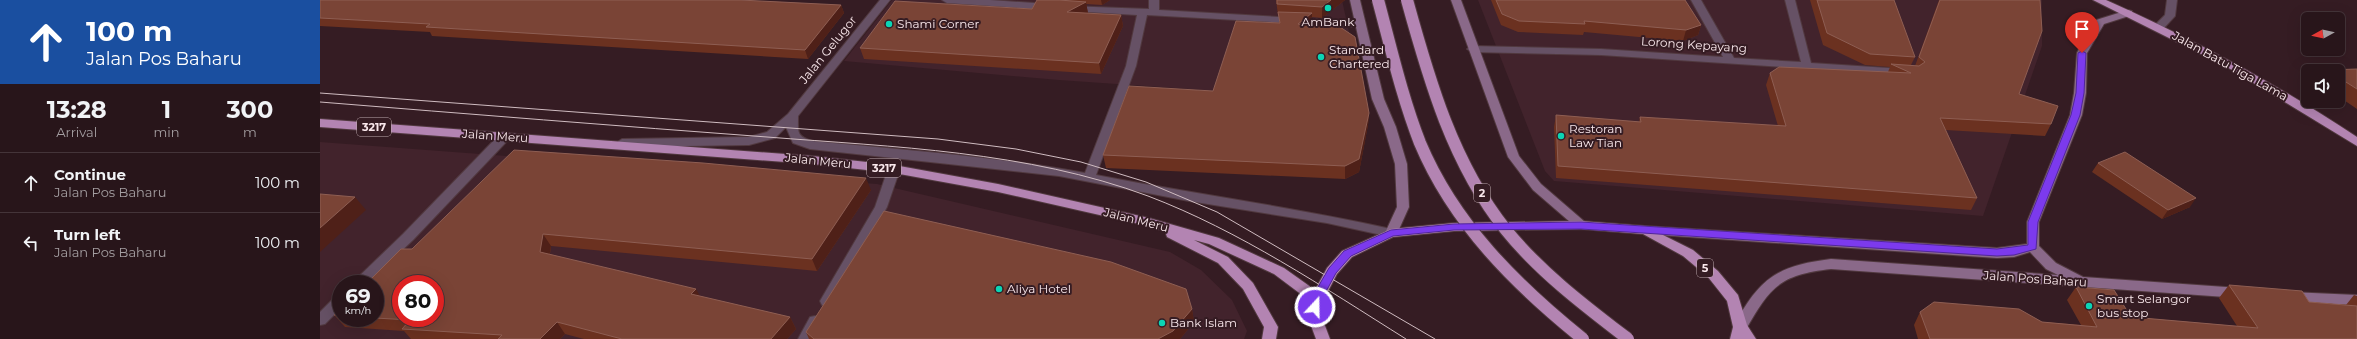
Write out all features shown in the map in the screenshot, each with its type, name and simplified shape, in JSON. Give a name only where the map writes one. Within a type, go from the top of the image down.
[{"type":"highway","points":[[1378,0],[1411,117],[1429,160],[1452,202],[1489,254],[1536,301],[1583,339]]},
{"type":"highway","name":"2","points":[[1407,0],[1430,78],[1456,144],[1478,186],[1506,230],[1541,266],[1581,302],[1628,339]]},
{"type":"highway","name":"Jalan Batu Tiga Lama","points":[[2098,0],[2159,27],[2224,61],[2294,102],[2357,142]]},
{"type":"highway","name":"Jalan Meru","points":[[320,123],[812,160],[894,170],[998,188],[1149,222],[1214,241],[1279,271],[1317,299]]},
{"type":"highway","points":[[1149,222],[1223,260],[1248,286],[1271,326],[1269,339]]},
{"type":"highway","name":"5","points":[[1323,339],[1314,315],[1317,299],[1332,271],[1347,254],[1391,233],[1454,227],[1581,225],[1645,230],[1688,253],[1713,274],[1733,299],[1738,333],[1748,339]]},
{"type":"main road","points":[[1355,0],[1378,99],[1390,127],[1401,164],[1403,207],[1391,233]]},
{"type":"main road","points":[[1456,0],[1472,50],[1502,131],[1514,157],[1536,187],[1581,225]]},
{"type":"main road","points":[[2083,282],[2052,266],[2033,247],[2033,222],[2076,115],[2080,93],[2082,53],[2090,36],[2100,22],[2128,13]]},
{"type":"main road","name":"Jalan Pos Baharu","points":[[1645,230],[1997,253],[2014,252],[2033,247]]},
{"type":"main road","name":"Jalan Pos Baharu","points":[[1738,333],[1760,293],[1776,278],[1809,266],[1831,264],[2256,294]]},
{"type":"main road","points":[[2278,296],[2357,300]]},
{"type":"street","name":"Jalan Gelugor","points":[[602,144],[749,141],[770,135],[792,116],[885,0]]},
{"type":"street","points":[[947,0],[1361,24]]},
{"type":"street","points":[[1089,178],[1154,0]]},
{"type":"street","points":[[1696,0],[1730,61]]},
{"type":"street","points":[[1790,0],[1807,66]]},
{"type":"street","points":[[2159,27],[2170,16],[2172,0]]},
{"type":"street","name":"Lorong Kepayang","points":[[1472,50],[1601,52],[1914,72]]},
{"type":"street","name":"Jalan Meru","points":[[792,116],[792,132],[797,140],[810,145],[933,157],[1089,178],[1327,219],[1391,233]]},
{"type":"street","points":[[368,275],[408,237],[505,136]]},
{"type":"street","points":[[805,339],[880,208],[894,170]]},
{"type":"street","points":[[320,320],[332,309]]},
{"type":"shaded area","points":[[892,0],[1342,0],[1364,101],[1059,80],[844,61]]},
{"type":"shaded area","points":[[1478,0],[2042,0],[2042,46],[1983,216],[1554,181],[1545,171]]},
{"type":"shaded area","points":[[320,142],[877,184],[1170,252],[1201,270],[1232,300],[1247,331],[1244,339],[320,339]]},
{"type":"building","points":[[320,0],[740,0],[841,5],[805,50],[426,27],[430,24],[320,18]]},
{"type":"building","points":[[1037,0],[1086,2],[1067,12],[1121,15],[1099,63],[860,48],[895,1],[1032,9]]},
{"type":"building","points":[[1277,0],[1331,0],[1322,7],[1277,4]]},
{"type":"building","points":[[1496,0],[1685,0],[1701,25],[1686,30],[1584,21],[1585,24],[1519,21],[1502,14]]},
{"type":"building","points":[[1817,0],[1894,0],[1915,57],[1870,54],[1827,33]]},
{"type":"building","points":[[1940,0],[2040,0],[2042,31],[2019,94],[2058,106],[2051,124],[1940,118],[1977,198],[1558,166],[1556,115],[1641,122],[1640,117],[1786,126],[1770,73],[1779,67],[1911,73],[1891,64],[1919,66],[1925,62],[1919,57]]},
{"type":"building","points":[[1278,12],[1312,13],[1298,24],[1340,27],[1355,37],[1369,113],[1359,159],[1345,166],[1103,155],[1129,86],[1213,91],[1236,21],[1280,23]]},
{"type":"building","points":[[2345,69],[2357,69],[2357,89],[2345,81]]},
{"type":"building","points":[[514,150],[703,163],[866,178],[812,259],[543,234],[540,252],[696,289],[691,294],[790,317],[771,339],[622,339],[557,322],[540,339],[498,339],[502,335],[402,329],[404,327],[444,327],[444,275],[392,275],[392,319],[384,319],[384,275],[375,275],[401,249],[412,249]]},
{"type":"building","points":[[2125,152],[2196,198],[2168,210],[2098,163]]},
{"type":"building","points":[[320,194],[355,197],[320,228]]},
{"type":"building","name":"Aliya Hotel","points":[[884,211],[1111,262],[1186,289],[1192,309],[1173,331],[1158,339],[814,339],[806,332]]},
{"type":"building","points":[[2229,285],[2302,291],[2309,302],[2357,306],[2357,339],[1930,339],[1920,312],[1934,302],[2019,309],[2042,322],[2097,327],[2076,287],[2114,290],[2131,317],[2258,328]]},
{"type":"tram line","points":[[320,93],[938,139],[1016,149],[1081,162],[1146,182],[1217,212],[1435,339]]},
{"type":"tram line","points":[[320,102],[911,148],[960,153],[1055,169],[1102,181],[1148,196],[1182,210],[1280,261],[1406,339]]},
{"type":"place","name":"AmBank","points":[[1328,8]]},
{"type":"place","name":"Shami Corner","points":[[889,24]]},
{"type":"place","name":"Standard Chartered","points":[[1321,57]]},
{"type":"place","name":"Restoran Law Tian","points":[[1561,136]]},
{"type":"place","name":"Aliya Hotel","points":[[999,289]]},
{"type":"place","name":"Smart Selangor bus stop","points":[[2089,306]]},
{"type":"place","name":"Bank Islam","points":[[1162,323]]},
{"type":"route","points":[[1315,307],[1317,299],[1332,271],[1347,254],[1391,233],[1454,227],[1581,225],[1997,253],[2014,252],[2033,247],[2033,222],[2076,115],[2080,93],[2082,53]]}]
